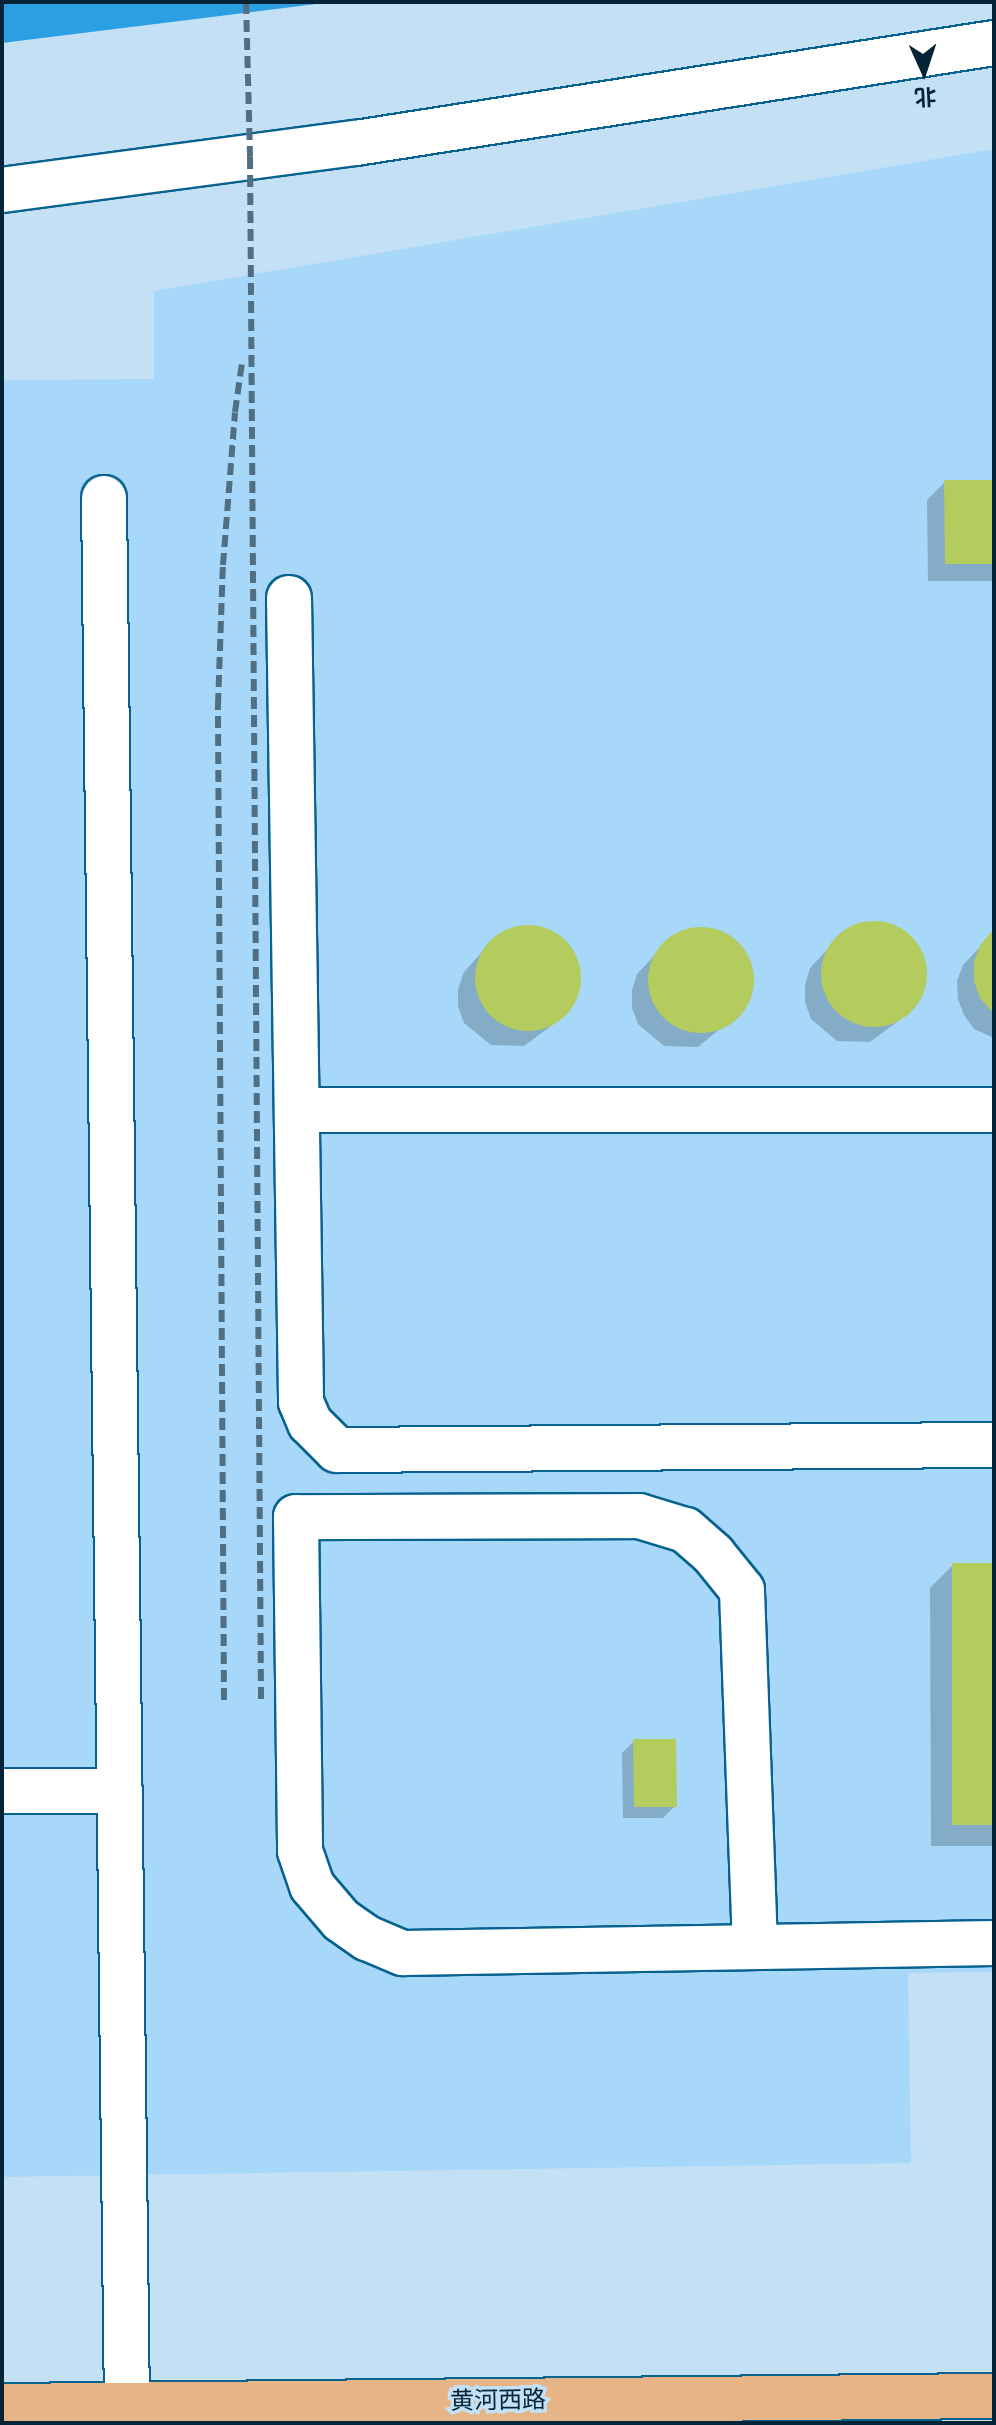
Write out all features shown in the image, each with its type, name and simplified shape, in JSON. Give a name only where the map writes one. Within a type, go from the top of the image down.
[{"type":"main road","name":"黄河西路","points":[[2,2406],[994,2396]]},
{"type":"street","points":[[2,190],[356,143],[994,43]]},
{"type":"street","points":[[104,498],[127,2405]]},
{"type":"street","points":[[289,598],[301,1402],[310,1423],[337,1450],[994,1445]]},
{"type":"street","points":[[297,1110],[994,1110]]},
{"type":"street","points":[[755,1946],[742,1590],[713,1554],[685,1530],[639,1516],[296,1517],[300,1851],[312,1886],[341,1920],[367,1938],[403,1953],[994,1943]]},
{"type":"street","points":[[2,1791],[120,1791]]},
{"type":"shaded area","points":[[994,149],[994,1972],[908,1973],[911,2163],[2,2177],[2,380],[154,379],[154,291]]},
{"type":"water","points":[[2,2],[332,2],[2,43]]},
{"type":"building","points":[[944,480],[994,480],[994,564],[945,564]]},
{"type":"building","points":[[874,921],[894,925],[911,937],[923,954],[927,974],[923,994],[911,1011],[894,1023],[874,1027],[854,1023],[837,1011],[825,994],[821,974],[825,954],[837,937],[854,925]]},
{"type":"building","points":[[528,925],[548,929],[565,941],[577,958],[581,978],[577,998],[565,1015],[548,1027],[528,1031],[508,1027],[491,1015],[479,998],[475,978],[479,958],[491,941],[508,929]]},
{"type":"building","points":[[701,927],[721,931],[738,943],[750,960],[754,980],[750,1000],[738,1017],[721,1029],[701,1033],[681,1029],[664,1017],[652,1000],[648,980],[652,960],[664,943],[681,931]]},
{"type":"building","points":[[994,929],[994,1014],[980,998],[974,981],[974,962],[980,945]]},
{"type":"building","points":[[952,1563],[994,1563],[994,1825],[952,1825]]},
{"type":"building","points":[[633,1739],[676,1739],[677,1807],[634,1807]]},
{"type":"railway","points":[[246,2],[250,157],[261,1704]]},
{"type":"railway","points":[[224,1700],[218,705],[223,565],[242,363]]}]
